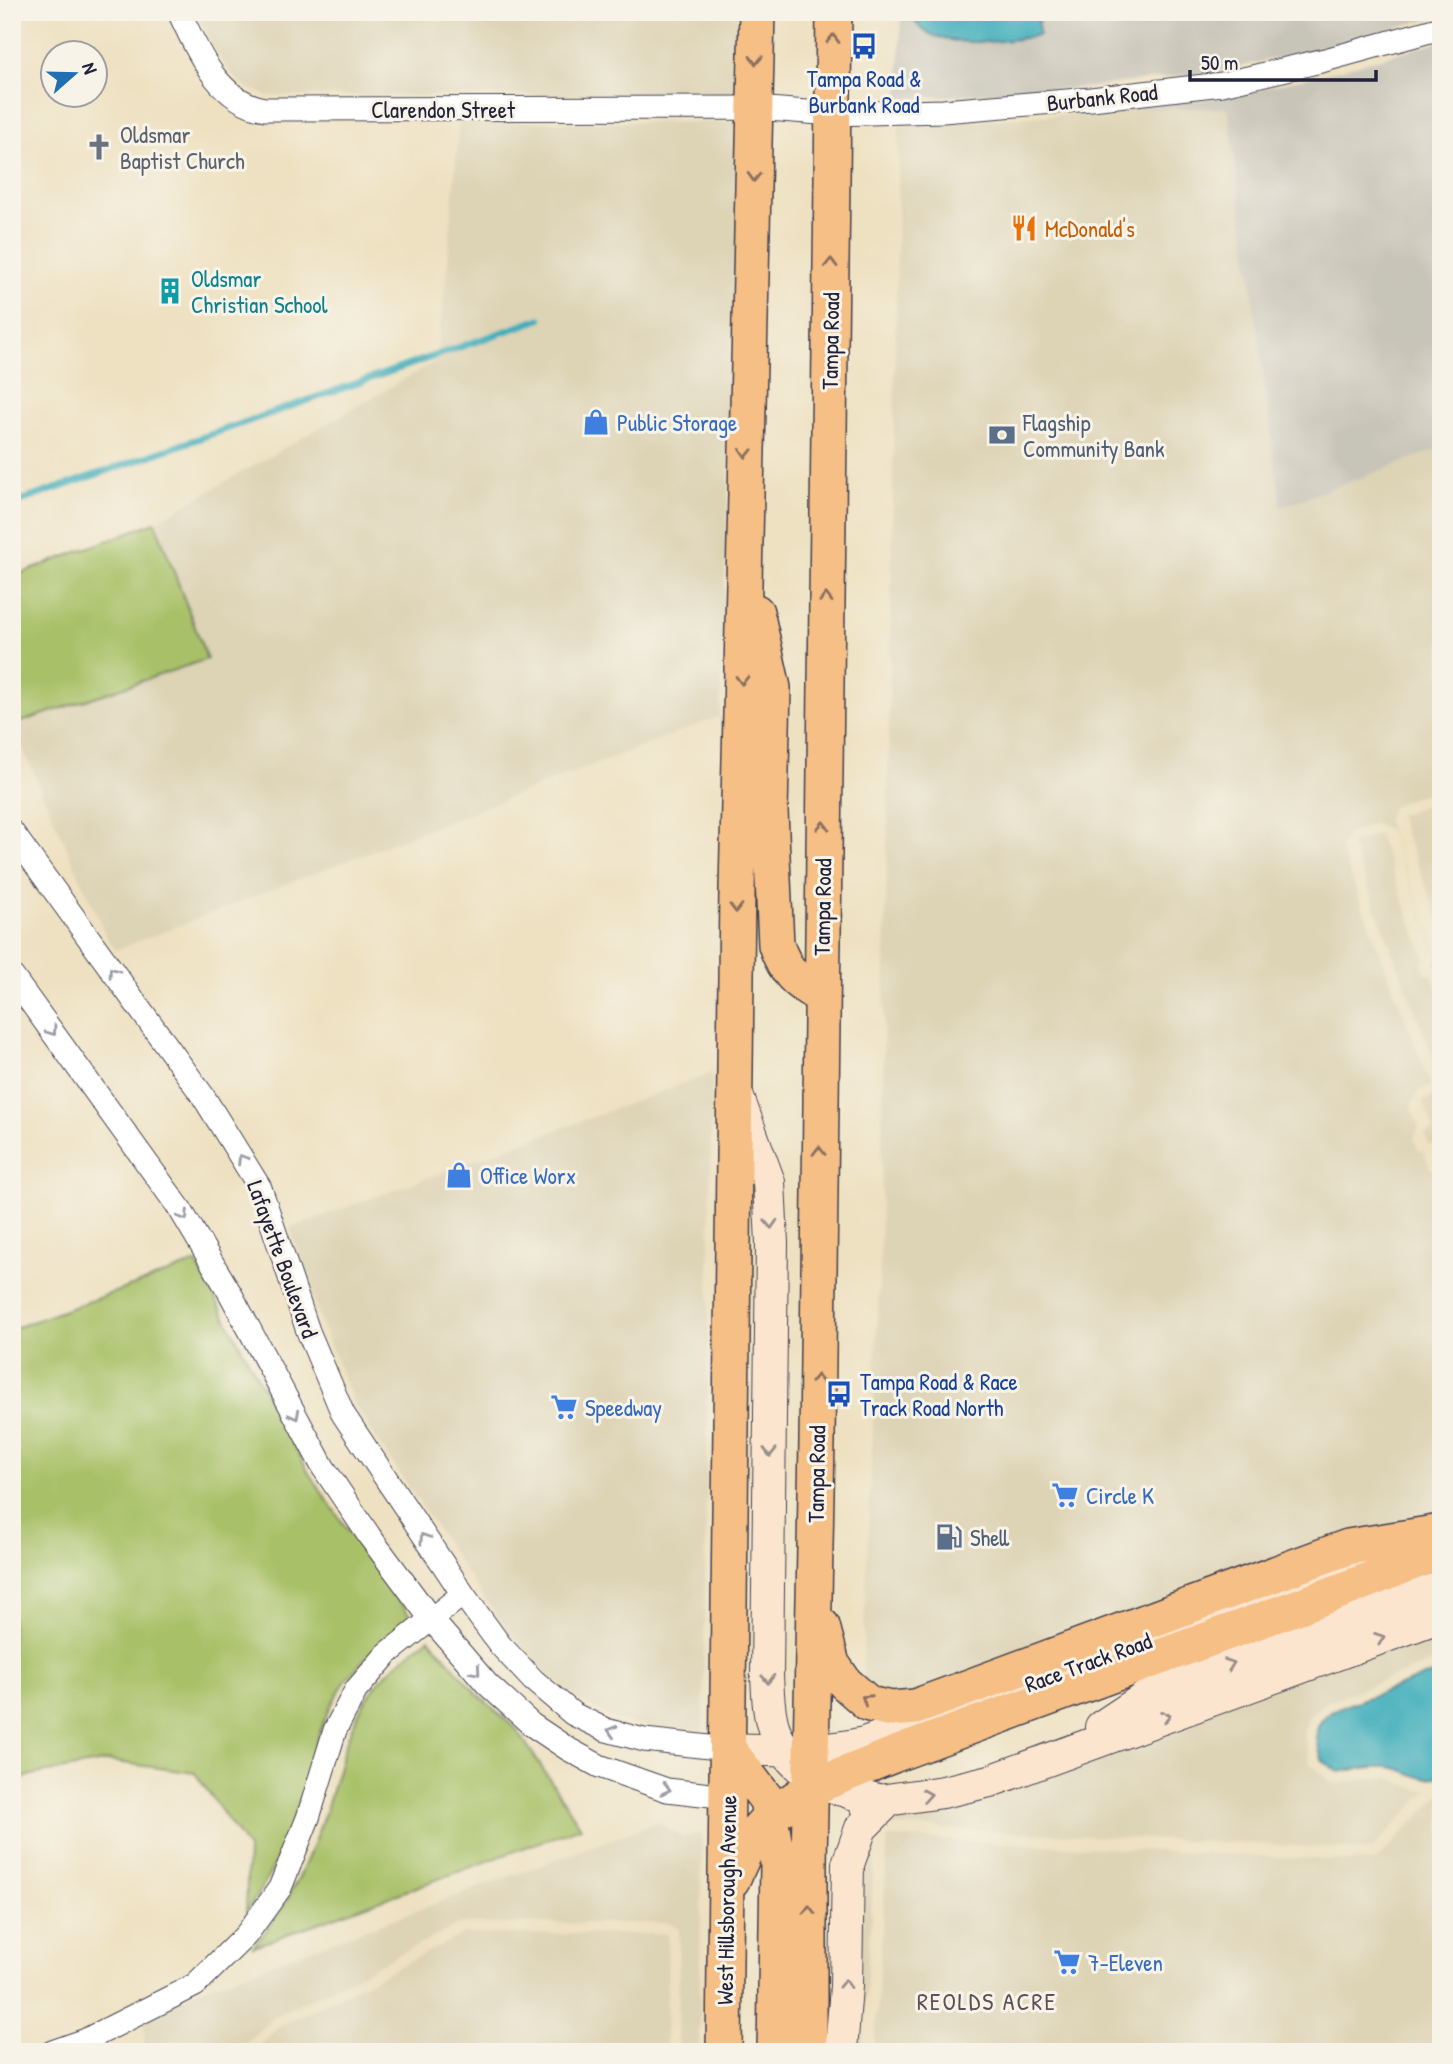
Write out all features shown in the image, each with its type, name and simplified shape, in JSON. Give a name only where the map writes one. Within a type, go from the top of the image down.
[{"type":"main road","points":[[757,12],[737,890],[728,1749],[797,1786]]},
{"type":"main road","name":"Tampa Road","points":[[797,1786],[814,1594],[834,12]]},
{"type":"main road","points":[[745,561],[773,688],[770,811],[776,945],[783,965],[797,981],[820,996]]},
{"type":"main road","points":[[735,1089],[769,1182],[772,1243],[767,1675],[774,1729],[797,1786],[809,2052]]},
{"type":"main road","points":[[814,1594],[832,1664],[845,1683],[869,1704],[891,1709],[915,1707],[1348,1547],[1441,1532]]},
{"type":"main road","name":"Race Track Road","points":[[728,1797],[797,1786],[838,1750],[885,1736],[1441,1532]]},
{"type":"main road","points":[[726,1891],[752,1836],[797,1786],[893,1755],[1346,1589],[1441,1551]]},
{"type":"main road","points":[[1063,1754],[1152,1693],[1441,1587]]},
{"type":"main road","name":"Race Track Road","points":[[728,1749],[797,1786],[849,1804],[887,1802],[943,1792],[990,1781],[1441,1616]]},
{"type":"main road","name":"West Hillsborough Avenue","points":[[724,2052],[728,1749]]},
{"type":"main road","points":[[775,2052],[778,1863],[797,1786]]},
{"type":"main road","points":[[841,2052],[846,1986],[848,1864],[861,1828],[887,1802]]},
{"type":"street","name":"Clarendon Street","points":[[179,12],[211,74],[234,97],[255,107],[756,108]]},
{"type":"street","name":"Burbank Road","points":[[756,108],[832,114],[943,111],[1091,99],[1222,84],[1325,60],[1441,28]]},
{"type":"street","name":"Lafayette Boulevard","points":[[12,832],[203,1096],[260,1188],[285,1254],[309,1331],[343,1414],[500,1645],[533,1680],[573,1714],[606,1730],[644,1740],[728,1749]]},
{"type":"street","points":[[12,976],[180,1209],[230,1293],[323,1467],[370,1537],[432,1619],[487,1684],[532,1725],[599,1766],[667,1790],[728,1797]]},
{"type":"street","points":[[52,2052],[86,2040],[195,1985],[246,1936],[280,1888],[308,1818],[335,1730],[356,1690],[387,1654],[463,1594]]},
{"type":"shaded area","points":[[196,12],[740,12],[739,95],[267,96],[244,86],[234,77],[213,48]]},
{"type":"shaded area","points":[[901,12],[907,12],[922,29],[1039,35],[1037,12],[1441,12],[1441,15],[1322,48],[1220,71],[1091,87],[899,99]]},
{"type":"shaded area","points":[[1441,41],[1441,448],[1281,507],[1228,108],[1123,109],[1223,97],[1328,73]]},
{"type":"shaded area","points":[[1228,107],[1281,506],[1441,448],[1441,787],[1394,805],[1386,819],[1441,961],[1441,969],[1435,962],[1438,956],[1389,829],[1373,824],[1347,834],[1340,848],[1431,1086],[1419,1091],[1411,1106],[1419,1127],[1414,1138],[1418,1150],[1424,1152],[1430,1168],[1441,1172],[1441,1519],[913,1694],[877,1692],[862,1679],[880,1262],[899,125],[943,124],[1123,109]]},
{"type":"shaded area","points":[[459,122],[739,122],[720,716],[116,950],[108,940],[12,725],[207,659],[155,522],[436,361],[447,271]]},
{"type":"shaded area","points":[[1441,799],[1441,926],[1398,815]]},
{"type":"shaded area","points":[[1378,834],[1426,960],[1422,963],[1426,975],[1431,974],[1441,1000],[1441,1078],[1351,844]]},
{"type":"shaded area","points":[[712,1073],[703,1734],[647,1727],[612,1718],[582,1703],[543,1671],[512,1636],[475,1586],[356,1408],[322,1326],[290,1228]]},
{"type":"shaded area","points":[[1441,1094],[1441,1161],[1434,1144],[1429,1145],[1425,1134],[1434,1130],[1423,1101]]},
{"type":"shaded area","points":[[1441,1629],[1441,1659],[1328,1701],[1310,1715],[1304,1731],[1310,1763],[1331,1782],[1338,1784],[1390,1778],[1420,1790],[1428,1790],[1371,1850],[890,1826],[882,1828],[876,1838],[862,2052],[859,2052],[862,1865],[874,1834],[891,1817],[896,1818],[897,1813]]},
{"type":"shaded area","points":[[1441,1793],[1441,2052],[874,2052],[888,1837],[1375,1862]]},
{"type":"shaded area","points":[[658,1822],[682,1837],[702,1832],[699,2052],[678,2052],[679,1930],[668,1923],[461,1924],[273,2017],[237,2052],[144,2052],[145,2010]]},
{"type":"shaded area","points":[[463,1934],[668,1934],[666,2052],[252,2052],[278,2027]]},
{"type":"green space","points":[[155,522],[207,659],[12,725],[12,577]]},
{"type":"green space","points":[[196,1263],[310,1475],[412,1618],[367,1657],[350,1675],[334,1699],[315,1746],[287,1838],[269,1876],[246,1912],[248,1849],[195,1773],[109,1761],[31,1775],[12,1784],[12,1329]]},
{"type":"green space","points":[[429,1638],[476,1693],[517,1730],[581,1827],[252,1947],[278,1914],[299,1876],[316,1837],[345,1745],[361,1709],[388,1672]]},
{"type":"water","points":[[907,12],[1037,12],[1039,35],[1011,40],[963,42],[922,29]]},
{"type":"water","points":[[1441,1671],[1441,1773],[1435,1777],[1422,1778],[1396,1768],[1383,1767],[1339,1772],[1322,1760],[1318,1745],[1318,1727],[1331,1711]]},
{"type":"waterway","points":[[12,504],[540,319]]},
{"type":"place","name":"Tampa Road & Burbank Road","points":[[864,46]]},
{"type":"place","name":"Oldsmar Baptist Church","points":[[99,147]]},
{"type":"place","name":"McDonald's","points":[[1024,228]]},
{"type":"place","name":"Oldsmar Christian School","points":[[170,291]]},
{"type":"place","name":"Public Storage","points":[[596,422]]},
{"type":"place","name":"Flagship Community Bank","points":[[1002,435]]},
{"type":"place","name":"Office Worx","points":[[459,1175]]},
{"type":"place","name":"Tampa Road & Race Track Road North","points":[[839,1394]]},
{"type":"place","name":"Speedway","points":[[564,1407]]},
{"type":"place","name":"Circle K","points":[[1065,1495]]},
{"type":"place","name":"Shell","points":[[949,1537]]},
{"type":"place","name":"7-Eleven","points":[[1067,1962]]},
{"type":"district","name":"REOLDS ACRE","points":[[987,2001]]}]
